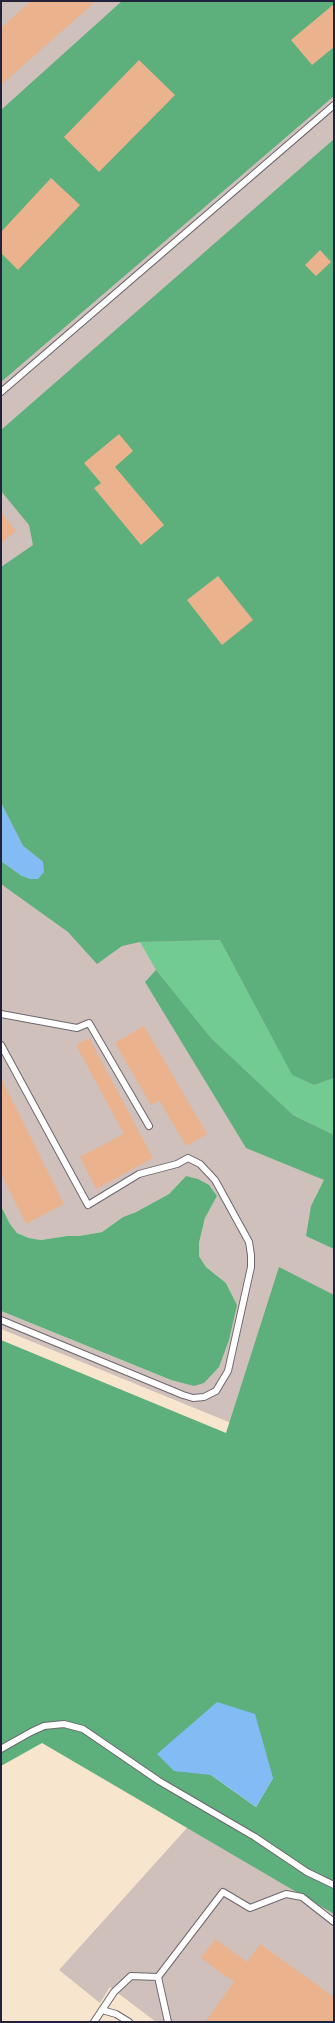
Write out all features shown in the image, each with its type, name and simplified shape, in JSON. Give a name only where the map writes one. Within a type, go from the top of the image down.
[{"type":"lane","points":[[1,392],[334,106]]},
{"type":"lane","points":[[1,1014],[76,1028],[90,1023],[149,1126]]},
{"type":"lane","points":[[1,1045],[88,1205],[139,1174],[178,1164],[188,1158],[200,1164],[215,1180],[249,1242],[251,1267],[228,1371],[216,1391],[204,1397],[193,1398],[183,1395],[1,1320]]},
{"type":"lane","points":[[1,1748],[44,1726],[64,1724],[83,1729],[159,1782],[255,1837],[307,1872],[334,1885]]},
{"type":"lane","points":[[168,2022],[158,1976],[223,1892],[250,1908],[286,1894],[302,1898],[334,1922]]},
{"type":"lane","points":[[94,2022],[114,1992],[130,1976],[158,1976]]},
{"type":"lane","points":[[102,2010],[116,2014],[129,2022]]},
{"type":"shaded area","points":[[1,1],[334,1],[334,1465],[1,1329],[1,1311],[171,1380],[237,1305],[226,1283],[206,1267],[199,1256],[199,1243],[205,1218],[217,1196],[186,1176],[169,1194],[136,1212],[123,1217],[102,1232],[79,1236],[67,1236],[41,1240],[29,1238],[17,1233],[10,1224],[1,1206]]},
{"type":"shaded area","points":[[195,1819],[334,1908],[334,2022],[156,2022],[110,1987],[100,2003],[59,1970]]},
{"type":"green space","points":[[122,1],[334,1],[334,96],[1,382],[1,110]]},
{"type":"green space","points":[[334,139],[334,1078],[314,1085],[292,1075],[220,940],[140,942],[122,946],[97,964],[68,932],[1,884],[1,861],[22,876],[43,862],[23,846],[1,803],[1,567],[33,545],[29,525],[1,491],[1,430]]},
{"type":"green space","points":[[220,940],[292,1075],[314,1085],[334,1078],[334,1135],[293,1115],[211,1038],[156,970],[140,942]]},
{"type":"green space","points":[[156,970],[211,1038],[293,1115],[334,1135],[334,1249],[306,1236],[311,1206],[324,1180],[246,1148],[145,982]]},
{"type":"green space","points":[[186,1176],[198,1179],[209,1185],[217,1196],[205,1218],[199,1243],[199,1256],[206,1267],[226,1283],[237,1305],[229,1340],[219,1367],[204,1383],[194,1386],[171,1380],[1,1311],[1,1206],[10,1224],[17,1233],[29,1238],[41,1240],[67,1236],[79,1236],[102,1232],[123,1217],[136,1212],[169,1194]]},
{"type":"green space","points":[[279,1267],[334,1295],[334,1914],[42,1743],[1,1766],[1,1340],[226,1433]],"holes":[[[211,1775],[273,1778],[256,1807]]]},
{"type":"water","points":[[1,803],[23,846],[43,862],[44,872],[38,879],[30,879],[22,876],[1,861]]},
{"type":"water","points":[[217,1702],[255,1714],[273,1778],[256,1807],[211,1775],[174,1771],[157,1754]]},
{"type":"building","points":[[31,1],[96,1],[1,85],[1,28]]},
{"type":"building","points":[[334,4],[334,47],[312,65],[291,40]]},
{"type":"building","points":[[139,60],[175,95],[99,172],[64,137]]},
{"type":"building","points":[[51,178],[80,205],[18,270],[1,253],[1,232]]},
{"type":"building","points":[[320,250],[331,262],[316,276],[305,265]]},
{"type":"building","points":[[119,434],[133,451],[115,467],[164,525],[141,545],[94,488],[101,483],[84,463]]},
{"type":"building","points":[[1,512],[16,531],[1,543]]},
{"type":"building","points":[[218,576],[253,620],[222,645],[187,600]]},
{"type":"building","points":[[144,1026],[207,1134],[186,1146],[159,1100],[151,1105],[115,1043]]},
{"type":"building","points":[[89,1038],[153,1158],[96,1189],[80,1157],[124,1134],[76,1045]]},
{"type":"building","points":[[1,1078],[64,1204],[26,1224],[1,1174]]},
{"type":"building","points":[[215,1939],[247,1962],[260,1944],[334,1997],[334,2022],[205,2022],[234,1982],[201,1958]]}]
